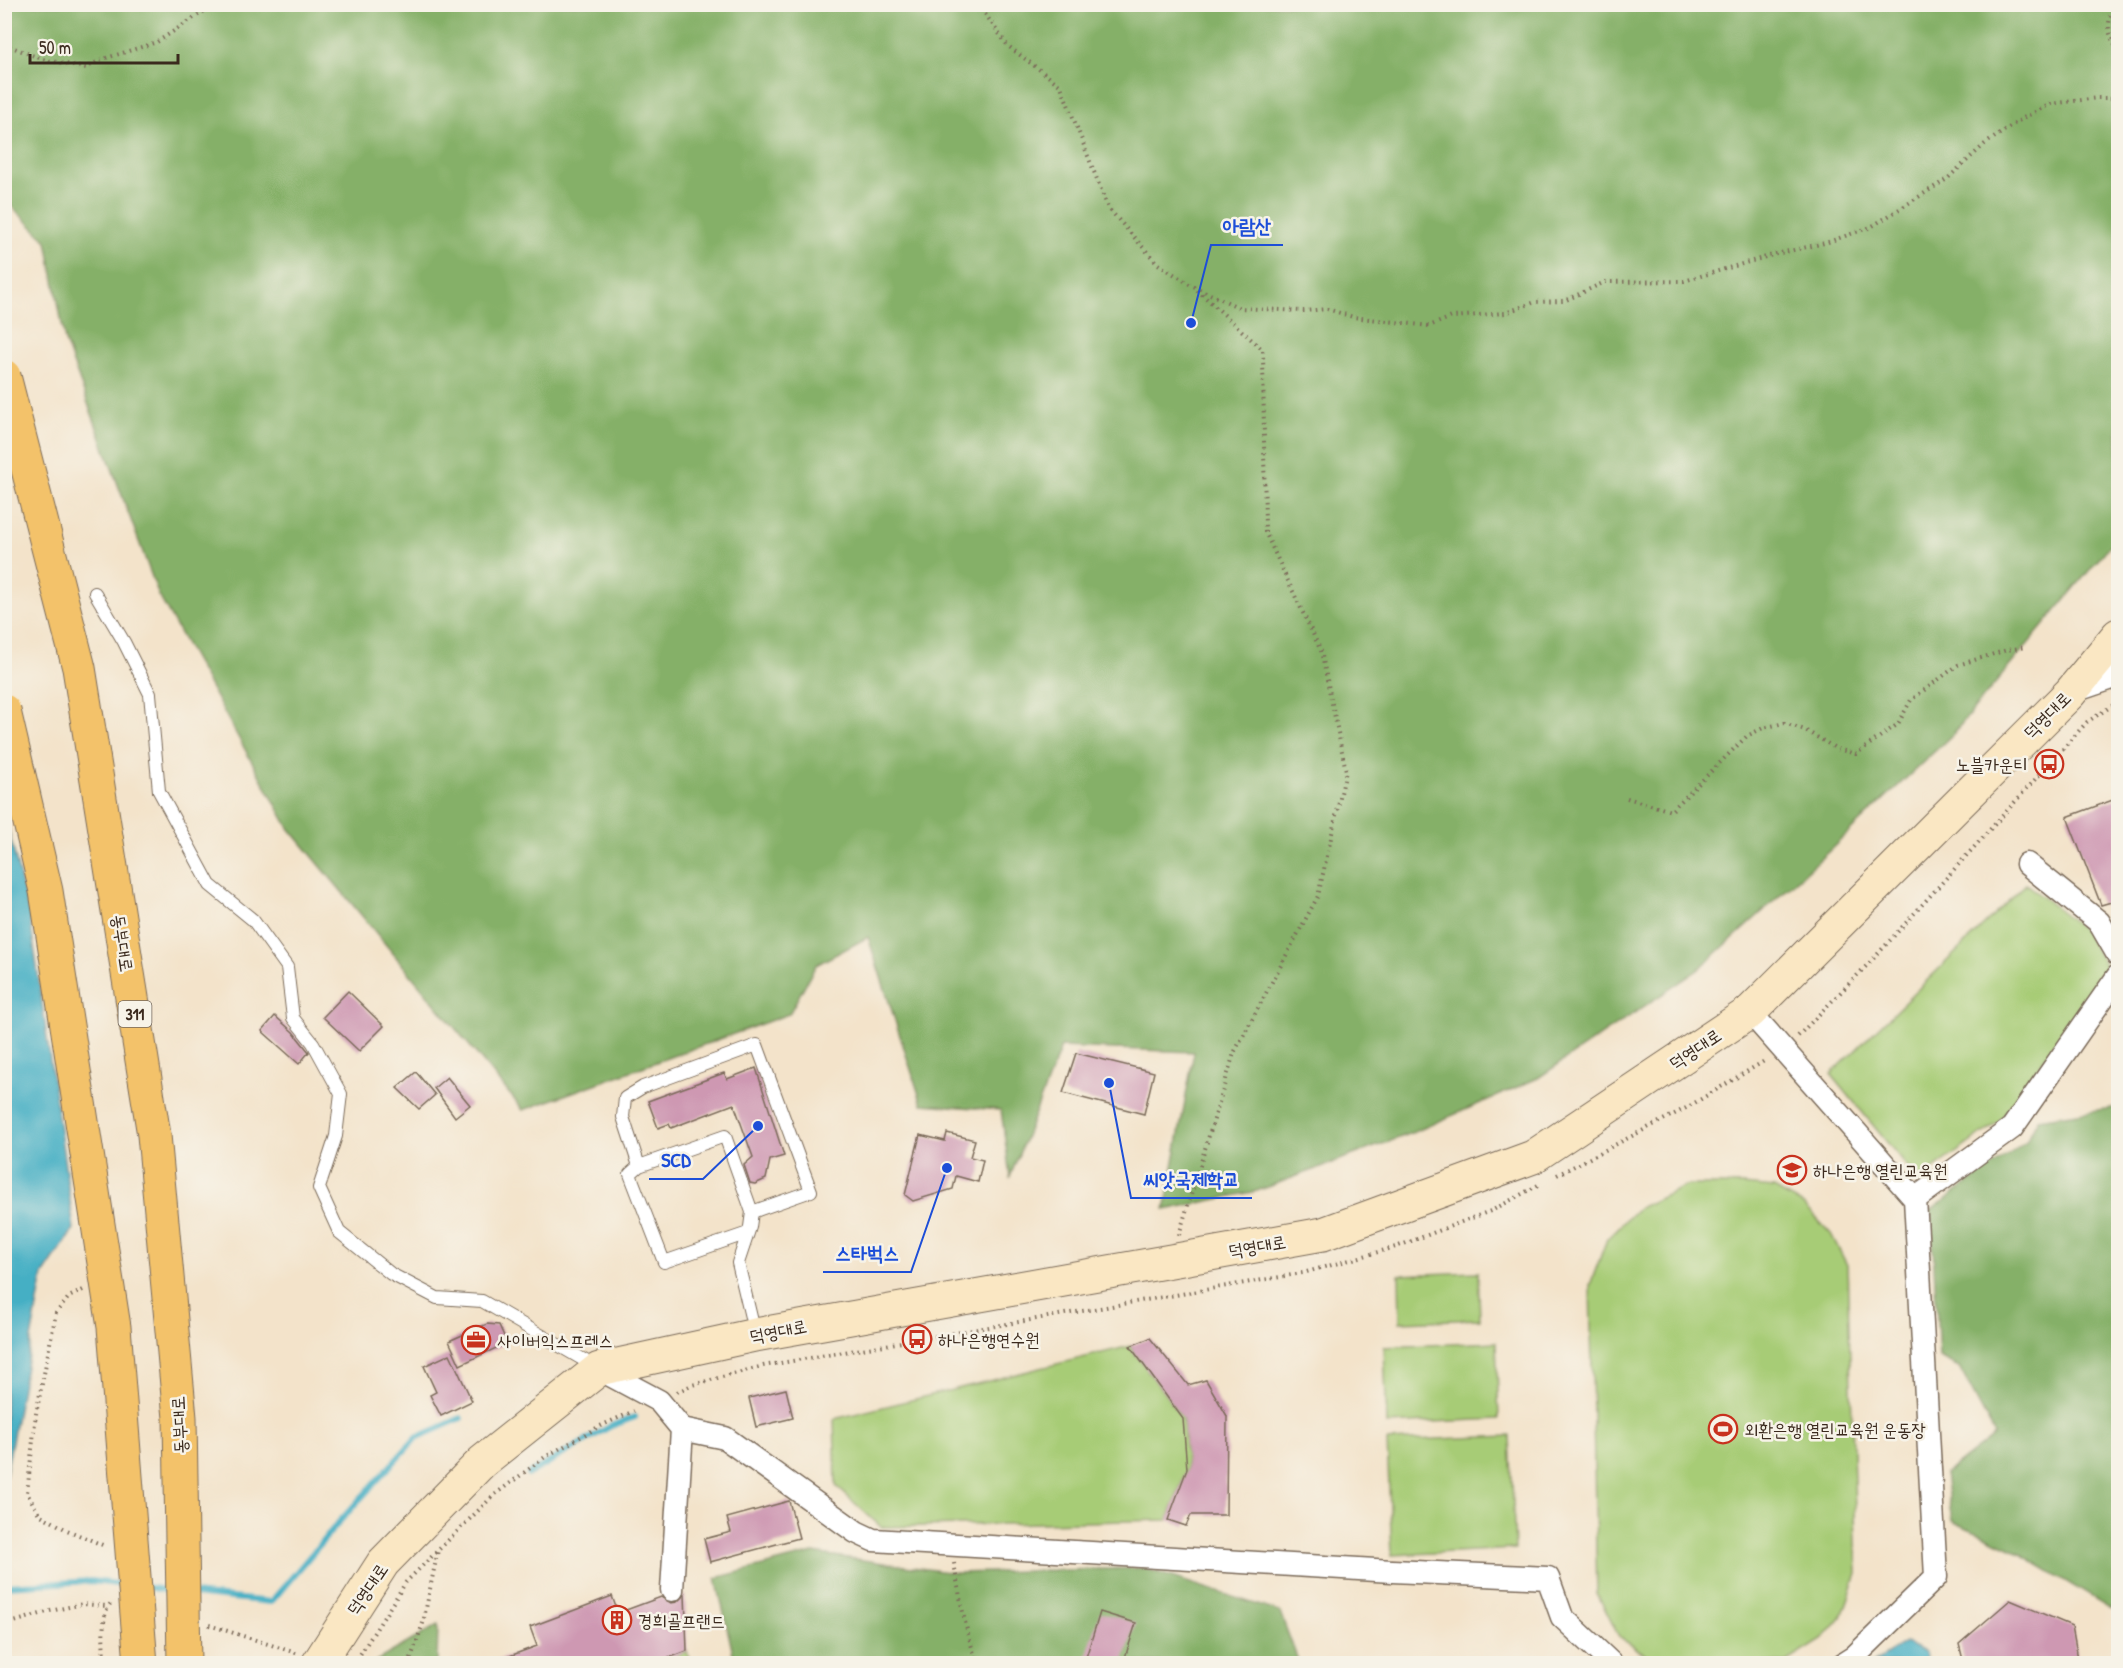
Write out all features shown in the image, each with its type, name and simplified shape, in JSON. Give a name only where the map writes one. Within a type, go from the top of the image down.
[{"type":"highway","name":"동부대로","points":[[4,376],[79,668],[154,1135],[180,1418],[184,1664]]},
{"type":"highway","points":[[4,711],[46,891],[114,1326],[141,1664]]},
{"type":"main road","name":"덕영대로","points":[[319,1662],[383,1563],[482,1462],[599,1370],[755,1335],[1323,1234],[1533,1157],[1750,1012],[2070,693],[2118,635]]},
{"type":"street","points":[[2070,693],[2118,676]]},
{"type":"street","points":[[2027,864],[2099,922],[2118,955]]},
{"type":"street","points":[[1915,1199],[2012,1128],[2118,976]]},
{"type":"street","points":[[1750,1012],[1915,1199],[1936,1577],[1854,1658],[1844,1664]]},
{"type":"street","points":[[599,1370],[659,1401],[682,1429],[725,1438],[856,1532],[873,1540],[1548,1578],[1562,1617],[1612,1664]]},
{"type":"street","points":[[672,1590],[682,1429]]},
{"type":"lane","points":[[95,593],[124,642],[150,694],[159,790],[210,885],[253,920],[287,967],[292,1018],[313,1043],[341,1094],[336,1136],[319,1188],[339,1233],[391,1274],[437,1298],[482,1301],[599,1370]]},
{"type":"lane","points":[[639,1166],[623,1117],[625,1098],[643,1087],[757,1045],[811,1191],[752,1212]]},
{"type":"lane","points":[[748,1233],[664,1262],[630,1174],[639,1166],[725,1136],[752,1212],[748,1233],[738,1263],[755,1335]]},
{"type":"path","points":[[4,44],[42,59],[87,68],[100,60],[157,42],[206,10],[211,4]]},
{"type":"path","points":[[978,4],[1008,46],[1061,86],[1108,208],[1158,264],[1191,285],[1240,308],[1303,311],[1327,309],[1353,316],[1429,326],[1452,317],[1505,313],[1535,302],[1564,301],[1605,282],[1684,281],[1776,254],[1825,243],[1870,227],[1947,179],[1985,144],[2024,118],[2051,104],[2118,98]]},
{"type":"path","points":[[2115,4],[2108,18],[2111,38],[2118,50]]},
{"type":"path","points":[[1171,1261],[1234,1053],[1318,896],[1346,771],[1321,651],[1265,532],[1263,350],[1191,285]]},
{"type":"path","points":[[1627,798],[1671,811],[1747,736],[1763,728],[1784,723],[1805,730],[1837,749],[1856,754],[1898,724],[1911,700],[1958,664],[2025,647]]},
{"type":"path","points":[[86,1289],[69,1297],[56,1313],[36,1414],[27,1493],[39,1514],[67,1530],[107,1547]]},
{"type":"path","points":[[951,1545],[961,1603],[978,1664]]},
{"type":"path","points":[[409,1664],[423,1623],[438,1549]]},
{"type":"path","points":[[104,1664],[104,1616],[107,1606],[115,1600]]},
{"type":"path","points":[[4,1625],[83,1604],[107,1606]]},
{"type":"path","points":[[104,1616],[115,1616]]},
{"type":"path","points":[[200,1622],[319,1662]]},
{"type":"green space","points":[[4,5],[2118,5],[2118,536],[1953,734],[1698,970],[1538,1078],[1412,1133],[1257,1191],[1165,1210],[1194,1052],[1061,1047],[1010,1177],[1001,1110],[922,1104],[868,937],[816,965],[789,1014],[523,1110],[289,828],[159,596],[65,341],[47,241],[5,200]]},
{"type":"green space","points":[[2026,884],[2084,930],[2108,969],[2000,1121],[1918,1180],[1831,1074]]},
{"type":"green space","points":[[2118,1107],[2118,1613],[2009,1547],[1952,1521],[1945,1474],[1995,1435],[1959,1367],[1939,1357],[1931,1210],[2026,1142],[2038,1119]]},
{"type":"green space","name":"외환은행 열린교육원 운동장","points":[[1688,1185],[1743,1185],[1774,1188],[1805,1206],[1831,1234],[1847,1265],[1857,1574],[1842,1617],[1822,1640],[1785,1663],[1657,1662],[1619,1637],[1597,1593],[1590,1285],[1607,1239],[1637,1209]]},
{"type":"green space","points":[[1478,1272],[1480,1319],[1400,1322],[1399,1275]]},
{"type":"green space","points":[[1496,1342],[1499,1419],[1387,1424],[1384,1347]]},
{"type":"green space","points":[[1130,1346],[1183,1419],[1187,1469],[1168,1520],[881,1527],[836,1486],[834,1419]]},
{"type":"green space","points":[[1510,1436],[1515,1549],[1392,1555],[1387,1441]]},
{"type":"green space","points":[[813,1553],[955,1573],[1144,1568],[1280,1612],[1299,1663],[735,1663],[716,1578]]},
{"type":"green space","points":[[438,1625],[437,1663],[375,1663],[376,1661]]},
{"type":"green space","name":"경희골프랜드","points":[[687,1651],[690,1663],[653,1664]]},
{"type":"water","points":[[5,816],[30,918],[74,1229],[43,1275],[5,1479]]},
{"type":"water","points":[[1905,1643],[1925,1652],[1924,1663],[1873,1663]]},
{"type":"building","points":[[2118,798],[2118,900],[2101,905],[2067,817]]},
{"type":"building","points":[[348,991],[384,1026],[359,1051],[323,1017]]},
{"type":"building","points":[[275,1016],[293,1032],[309,1052],[299,1064],[262,1031]]},
{"type":"building","points":[[1076,1053],[1154,1072],[1144,1114],[1063,1093]]},
{"type":"building","points":[[756,1068],[784,1156],[770,1160],[766,1179],[755,1184],[750,1183],[744,1165],[753,1157],[734,1104],[671,1128],[669,1124],[658,1128],[648,1101],[724,1073],[727,1079]]},
{"type":"building","points":[[416,1072],[435,1095],[419,1109],[397,1088]]},
{"type":"building","points":[[447,1077],[470,1105],[455,1117],[434,1088]]},
{"type":"building","points":[[947,1133],[975,1140],[970,1157],[983,1160],[978,1182],[956,1176],[953,1189],[913,1201],[905,1195],[920,1135],[945,1141]]},
{"type":"building","points":[[487,1324],[499,1325],[507,1343],[460,1365],[449,1341]]},
{"type":"building","points":[[1150,1338],[1188,1385],[1206,1380],[1227,1416],[1226,1515],[1191,1515],[1186,1526],[1168,1520],[1187,1469],[1183,1419],[1130,1346]]},
{"type":"building","points":[[450,1354],[472,1401],[441,1416],[430,1395],[436,1392],[424,1366]]},
{"type":"building","points":[[786,1389],[793,1418],[756,1427],[749,1398]]},
{"type":"building","points":[[789,1501],[799,1538],[710,1562],[704,1539],[731,1532],[727,1518]]},
{"type":"building","name":"경희골프랜드","points":[[685,1594],[687,1651],[653,1664],[493,1664],[493,1662],[537,1646],[530,1627],[612,1596],[618,1613],[661,1597],[671,1603],[677,1602]]},
{"type":"building","points":[[2010,1600],[2072,1626],[2079,1664],[1964,1664],[1959,1644]]},
{"type":"building","points":[[1100,1612],[1136,1623],[1123,1664],[1084,1664]]},
{"type":"waterway","points":[[529,1474],[611,1426],[635,1417]]},
{"type":"waterway","points":[[193,1594],[271,1602],[339,1522],[416,1438],[461,1418]]},
{"type":"waterway","points":[[4,1586],[92,1581],[126,1585]]},
{"type":"waterway","points":[[145,1587],[174,1591]]},
{"type":"place","name":"아람산","points":[[1191,323]]},
{"type":"place","name":"노블카운티","points":[[2049,764]]},
{"type":"place","name":"씨앗국제학교","points":[[1109,1083]]},
{"type":"place","name":"SCD","points":[[758,1126]]},
{"type":"place","name":"스타벅스","points":[[947,1168]]},
{"type":"place","name":"하나은행 열린교육원","points":[[1792,1170]]},
{"type":"place","name":"하나은행연수원","points":[[917,1339]]},
{"type":"place","name":"사이버익스프레스","points":[[476,1340]]},
{"type":"place","name":"외환은행 열린교육원 운동장","points":[[1723,1429]]},
{"type":"place","name":"경희골프랜드","points":[[617,1620]]}]
